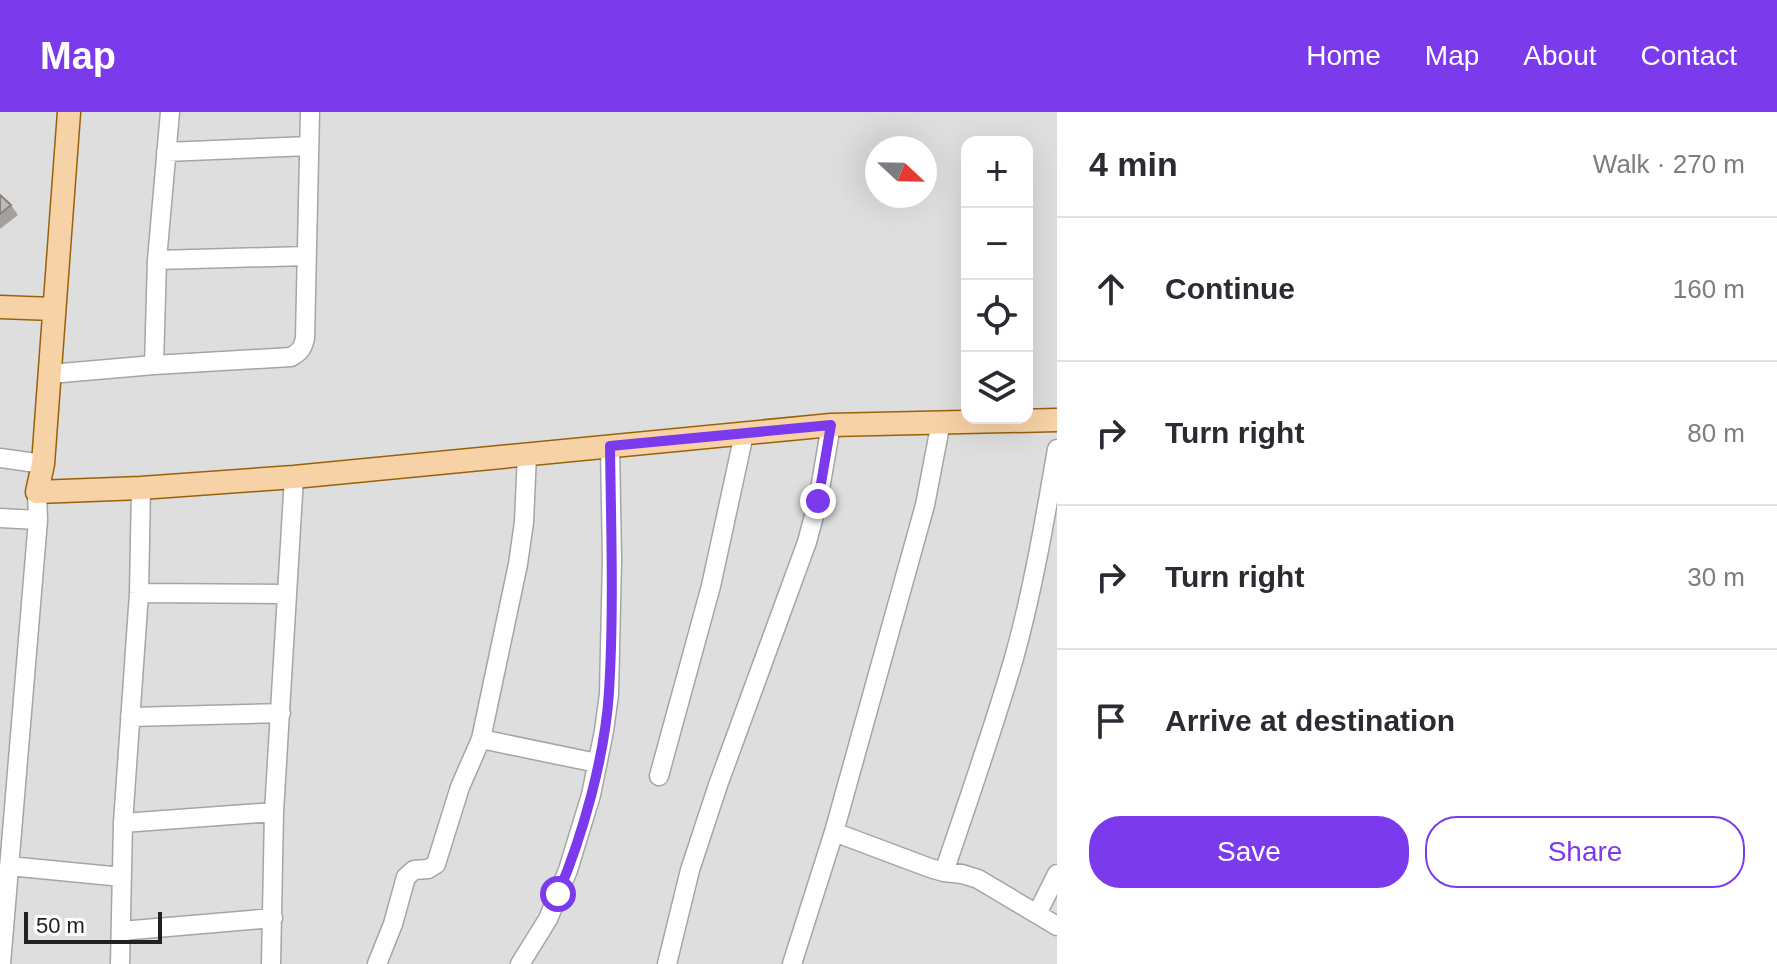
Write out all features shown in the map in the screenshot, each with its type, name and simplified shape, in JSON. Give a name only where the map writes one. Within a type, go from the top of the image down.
[{"type":"main road","points":[[69,112],[43,464],[37,492],[294,477],[831,425],[1057,420]]},
{"type":"main road","points":[[0,307],[53,309]]},
{"type":"street","points":[[154,365],[157,260],[170,112]]},
{"type":"street","points":[[50,374],[291,357],[299,353],[305,338],[310,112]]},
{"type":"street","points":[[166,152],[309,146]]},
{"type":"street","points":[[157,260],[306,256]]},
{"type":"street","points":[[792,964],[834,832],[925,505],[941,422]]},
{"type":"street","points":[[667,964],[690,870],[718,785],[807,542],[818,501],[831,425]]},
{"type":"street","points":[[659,776],[711,586],[744,434]]},
{"type":"street","points":[[520,964],[548,919],[568,870],[591,795],[609,694],[612,560],[610,446]]},
{"type":"street","points":[[944,872],[1013,659],[1057,449]]},
{"type":"street","points":[[377,964],[390,934],[406,877],[414,870],[428,869],[436,864],[460,787],[481,739],[518,564],[524,522],[527,454]]},
{"type":"street","points":[[0,458],[43,464]]},
{"type":"street","points":[[271,964],[274,812],[294,477]]},
{"type":"street","points":[[120,964],[123,823],[139,593],[141,488]]},
{"type":"street","points":[[1,964],[6,874],[38,520],[37,492]]},
{"type":"street","points":[[0,518],[38,520]]},
{"type":"street","points":[[139,593],[286,594]]},
{"type":"street","points":[[130,717],[281,713]]},
{"type":"street","points":[[481,739],[597,763]]},
{"type":"street","points":[[123,823],[274,812]]},
{"type":"street","points":[[834,832],[944,872],[978,879],[1057,926]]},
{"type":"street","points":[[6,874],[122,877]]},
{"type":"street","points":[[1037,914],[1057,874]]},
{"type":"street","points":[[121,931],[273,918]]},
{"type":"shaded area","points":[[0,112],[1057,112],[1057,964],[0,964]]},
{"type":"building","points":[[0,195],[11,205],[0,214]]},
{"type":"route","points":[[558,894],[591,795],[609,694],[612,560],[610,446],[831,425],[818,501]]}]
